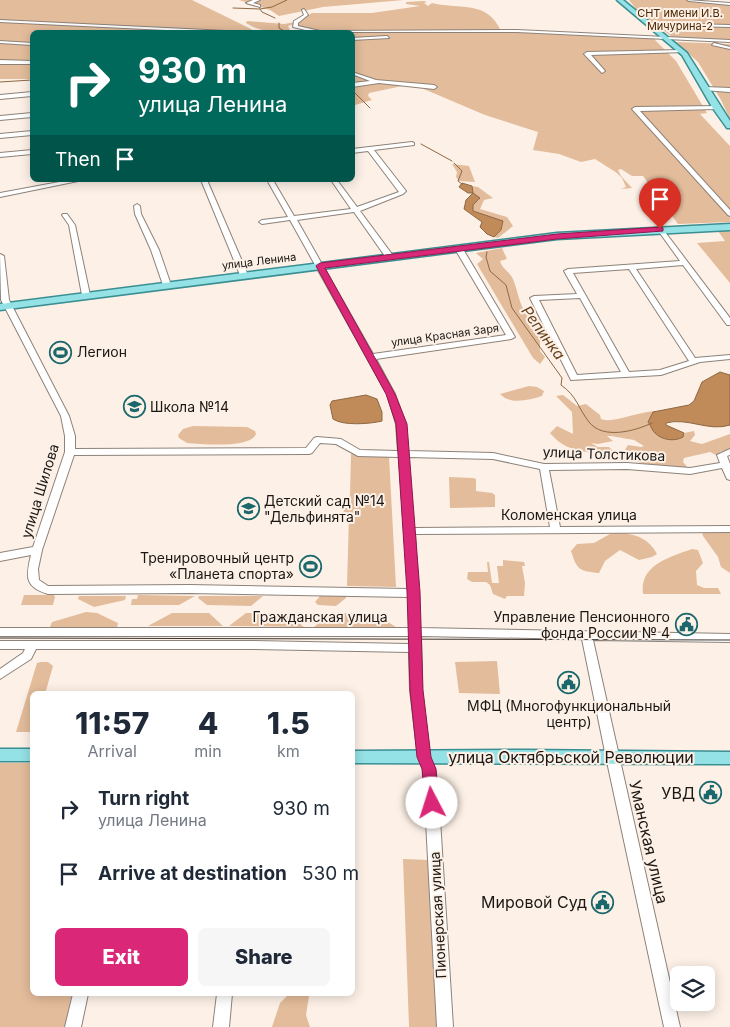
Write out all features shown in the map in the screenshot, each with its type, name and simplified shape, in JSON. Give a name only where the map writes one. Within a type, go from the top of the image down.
[{"type":"main road","points":[[620,0],[683,51],[716,107],[730,126]]},
{"type":"main road","name":"улица Ленина","points":[[4,307],[244,275],[567,236],[660,229],[730,227]]},
{"type":"main road","points":[[0,755],[30,755]]},
{"type":"main road","name":"улица Октябрьской Революции","points":[[355,757],[730,758]]},
{"type":"street","points":[[689,0],[730,4]]},
{"type":"street","points":[[705,2],[714,0]]},
{"type":"street","points":[[304,10],[306,15],[296,22],[295,27],[309,30]]},
{"type":"street","points":[[0,22],[144,30]]},
{"type":"street","points":[[0,22],[182,30]]},
{"type":"street","points":[[648,24],[730,26]]},
{"type":"street","points":[[355,31],[517,31],[730,41]]},
{"type":"street","points":[[355,39],[423,35],[465,36],[471,32]]},
{"type":"street","points":[[702,40],[730,48]]},
{"type":"street","points":[[0,42],[30,44]]},
{"type":"street","points":[[602,71],[587,54],[683,51]]},
{"type":"street","points":[[0,62],[30,64]]},
{"type":"street","points":[[355,73],[379,82]]},
{"type":"street","points":[[355,84],[379,82],[434,87]]},
{"type":"street","points":[[705,89],[730,90]]},
{"type":"street","points":[[0,97],[30,94]]},
{"type":"street","points":[[716,107],[635,109],[730,214]]},
{"type":"street","points":[[0,118],[30,115]]},
{"type":"street","points":[[0,136],[30,132]]},
{"type":"street","points":[[355,150],[412,144]]},
{"type":"street","points":[[262,222],[356,210],[401,193],[403,191],[370,148]]},
{"type":"street","points":[[0,155],[30,152]]},
{"type":"street","points":[[30,190],[44,182]]},
{"type":"street","points":[[0,195],[66,182]]},
{"type":"street","points":[[205,182],[244,275]]},
{"type":"street","name":"Пионерская улица","points":[[271,182],[320,266],[390,394],[398,411],[401,424],[414,592],[416,690],[424,757],[429,769],[432,803],[445,1027]]},
{"type":"street","points":[[335,182],[390,257]]},
{"type":"street","points":[[136,206],[155,250],[166,285]]},
{"type":"street","points":[[65,215],[72,225],[86,295]]},
{"type":"street","points":[[660,229],[730,323]]},
{"type":"street","name":"улица Красная Заря","points":[[370,357],[511,337],[459,249]]},
{"type":"street","name":"улица Шилова","points":[[0,256],[4,307],[65,416],[70,436],[70,452],[36,550]]},
{"type":"street","points":[[626,374],[568,271],[685,263]]},
{"type":"street","points":[[631,267],[693,361]]},
{"type":"street","points":[[582,296],[534,298],[574,378],[661,372],[693,361],[730,357]]},
{"type":"street","name":"улица Толстикова","points":[[70,452],[309,451],[318,440],[322,439],[338,441],[358,453],[493,456],[544,467],[627,466],[690,471],[725,464]]},
{"type":"street","points":[[730,452],[722,455],[730,477]]},
{"type":"street","points":[[544,467],[556,530]]},
{"type":"street","name":"Коломенская улица","points":[[409,531],[730,529]]},
{"type":"street","points":[[0,557],[36,550],[32,575],[35,586],[39,589],[48,590],[189,589],[414,592]]},
{"type":"street","name":"Гражданская улица","points":[[0,632],[415,632],[730,638]]},
{"type":"street","name":"Уманская улица","points":[[587,636],[672,1027]]},
{"type":"street","points":[[0,675],[27,656],[32,644]]},
{"type":"street","name":"Гражданская улица","points":[[0,645],[416,648]]},
{"type":"street","points":[[73,1027],[80,996]]},
{"type":"street","points":[[221,1027],[224,996]]},
{"type":"green space","points":[[0,0],[192,0],[252,30],[30,30],[30,79],[0,79]]},
{"type":"green space","points":[[239,0],[404,0],[323,7],[279,16],[270,10]]},
{"type":"green space","name":"СНТ имени И.В. Мичурина-2","points":[[629,0],[686,0],[730,5],[730,40],[672,37],[636,9]]},
{"type":"green space","points":[[424,1],[427,2],[424,3],[428,6],[432,3],[481,10],[495,21],[501,31],[653,38],[676,61],[707,113],[700,114],[730,146],[730,222],[678,224],[643,176],[632,176],[621,169],[618,170],[632,188],[621,189],[626,187],[622,178],[595,159],[581,162],[559,154],[533,150],[538,132],[485,115],[412,84],[369,93],[368,96],[372,100],[355,105],[355,87],[359,86],[355,85],[355,30],[303,30],[295,27],[294,24],[288,26],[290,30],[262,30],[246,23],[247,21],[284,24],[296,22],[312,13],[372,13],[420,6],[406,4],[406,2]]},
{"type":"green space","points":[[676,42],[730,44],[730,119],[698,62]]},
{"type":"green space","points":[[452,164],[469,166],[475,182],[459,181],[456,177],[457,172]]},
{"type":"green space","points":[[472,186],[478,187],[493,198],[484,200],[480,209],[507,217],[513,226],[498,238],[494,237],[501,230],[503,221],[495,219],[499,222],[492,222],[485,219],[491,218],[473,211],[473,205],[479,200],[473,193]]},
{"type":"green space","points":[[718,231],[730,231],[730,283],[697,243],[725,241]]},
{"type":"green space","points":[[502,248],[507,259],[500,261],[515,283],[520,302],[526,313],[536,322],[540,339],[540,351],[545,357],[540,364],[533,358],[477,264],[483,259],[476,253]]},
{"type":"green space","points":[[529,386],[537,387],[544,391],[542,396],[514,401],[500,394]]},
{"type":"green space","points":[[563,395],[577,406],[586,404],[600,415],[601,419],[606,420],[656,411],[648,422],[652,426],[685,435],[684,433],[694,431],[695,435],[690,441],[702,444],[730,434],[730,449],[720,452],[718,456],[710,452],[684,458],[683,462],[689,469],[648,465],[625,457],[623,453],[628,445],[644,446],[634,440],[611,436],[607,436],[613,441],[598,444],[591,443],[598,447],[609,447],[614,452],[579,451],[564,445],[550,433],[557,426],[573,434],[572,412],[556,396]]},
{"type":"green space","points":[[193,426],[247,427],[255,431],[256,434],[252,439],[235,444],[187,443],[179,438],[178,435],[183,429]]},
{"type":"green space","points":[[351,454],[389,456],[396,587],[347,586],[349,515],[343,513],[350,496]]},
{"type":"green space","points":[[449,477],[476,479],[476,491],[495,495],[495,507],[450,508]]},
{"type":"green space","points":[[730,531],[730,573],[721,567],[718,557],[703,536],[702,532]]},
{"type":"green space","points":[[622,533],[647,541],[657,554],[639,560],[620,550],[605,561],[599,573],[583,570],[577,566],[571,551],[577,544],[594,543],[610,534]]},
{"type":"green space","points":[[692,549],[698,550],[703,563],[696,571],[697,585],[704,588],[718,588],[721,594],[643,594],[643,584],[651,569],[674,555]]},
{"type":"green space","points":[[503,560],[524,562],[525,566],[522,566],[525,583],[524,596],[507,596],[505,599],[493,594],[490,585],[486,582],[472,582],[467,579],[468,572],[488,572],[487,562],[489,562],[492,583],[499,583],[497,566],[503,566]]},
{"type":"green space","points":[[24,595],[54,595],[55,597],[53,605],[21,605]]},
{"type":"green space","points":[[138,595],[195,596],[179,605],[131,605],[132,599],[137,599]]},
{"type":"green space","points":[[79,596],[126,596],[125,600],[94,607],[78,599]]},
{"type":"green space","points":[[199,596],[263,596],[251,606],[207,605],[198,598]]},
{"type":"green space","points":[[320,596],[346,596],[346,598],[336,606],[318,605],[315,602]]},
{"type":"green space","points":[[86,612],[97,613],[118,623],[117,628],[50,627],[52,622]]},
{"type":"green space","points":[[172,613],[209,613],[223,626],[148,626]]},
{"type":"green space","points":[[246,613],[287,613],[304,627],[229,626]]},
{"type":"green space","points":[[331,613],[373,613],[396,628],[314,627]]},
{"type":"green space","points":[[497,661],[500,694],[459,693],[455,662]]},
{"type":"green space","points":[[48,662],[53,666],[46,691],[30,691],[30,732],[16,732],[37,663]]},
{"type":"green space","points":[[0,763],[30,763],[30,996],[72,996],[65,1027],[0,1027]]},
{"type":"green space","points":[[403,859],[429,860],[440,1027],[409,1027]]},
{"type":"green space","points":[[287,996],[309,996],[306,1015],[310,1027],[272,1027],[280,1003]]},
{"type":"shaded area","points":[[462,183],[472,186],[473,193],[468,193],[459,187]]},
{"type":"shaded area","points":[[473,193],[480,198],[473,205],[473,211],[503,221],[501,230],[494,237],[487,234],[480,227],[482,222],[464,209],[466,200]]},
{"type":"shaded area","points":[[720,372],[730,375],[730,425],[714,427],[682,422],[666,423],[666,425],[684,433],[683,437],[672,440],[665,439],[654,432],[648,422],[653,412],[689,405],[694,401],[702,382]]},
{"type":"shaded area","points":[[366,395],[377,399],[382,412],[382,421],[350,424],[333,419],[330,405],[332,401]]},
{"type":"waterway","points":[[260,9],[272,7],[287,0]]},
{"type":"waterway","name":"Репинка","points":[[233,8],[260,9]]},
{"type":"waterway","name":"Репинка","points":[[260,9],[262,12],[275,18]]},
{"type":"waterway","name":"Репинка","points":[[279,23],[279,28],[282,30]]},
{"type":"waterway","points":[[0,82],[30,80]]},
{"type":"waterway","name":"Репинка","points":[[355,93],[370,108]]},
{"type":"waterway","name":"Репинка","points":[[421,144],[452,161]]},
{"type":"waterway","name":"Репинка","points":[[454,163],[462,171],[458,181],[462,184]]},
{"type":"waterway","name":"Репинка","points":[[487,252],[486,257],[490,271],[506,285],[512,308],[562,378],[561,385],[574,398],[589,422],[595,428],[611,432],[628,431],[652,423]]},
{"type":"tram line","points":[[0,638],[730,640]]},
{"type":"place","name":"Легион","points":[[61,352]]},
{"type":"place","name":"Школа №14","points":[[134,407]]},
{"type":"place","name":"Детский сад №14 \"Дельфинята\"","points":[[248,509]]},
{"type":"place","name":"Тренировочный центр «Планета спорта»","points":[[310,566]]},
{"type":"place","name":"Управление Пенсионного фонда России № 4","points":[[686,625]]},
{"type":"place","name":"МФЦ (Многофункциональный центр)","points":[[569,683]]},
{"type":"place","name":"УВД","points":[[711,793]]},
{"type":"place","name":"Мировой Суд","points":[[603,902]]},
{"type":"route","points":[[432,803],[429,769],[424,757],[416,690],[414,592],[408,528],[404,438],[398,411],[390,394],[320,266],[557,236],[660,229]]}]
